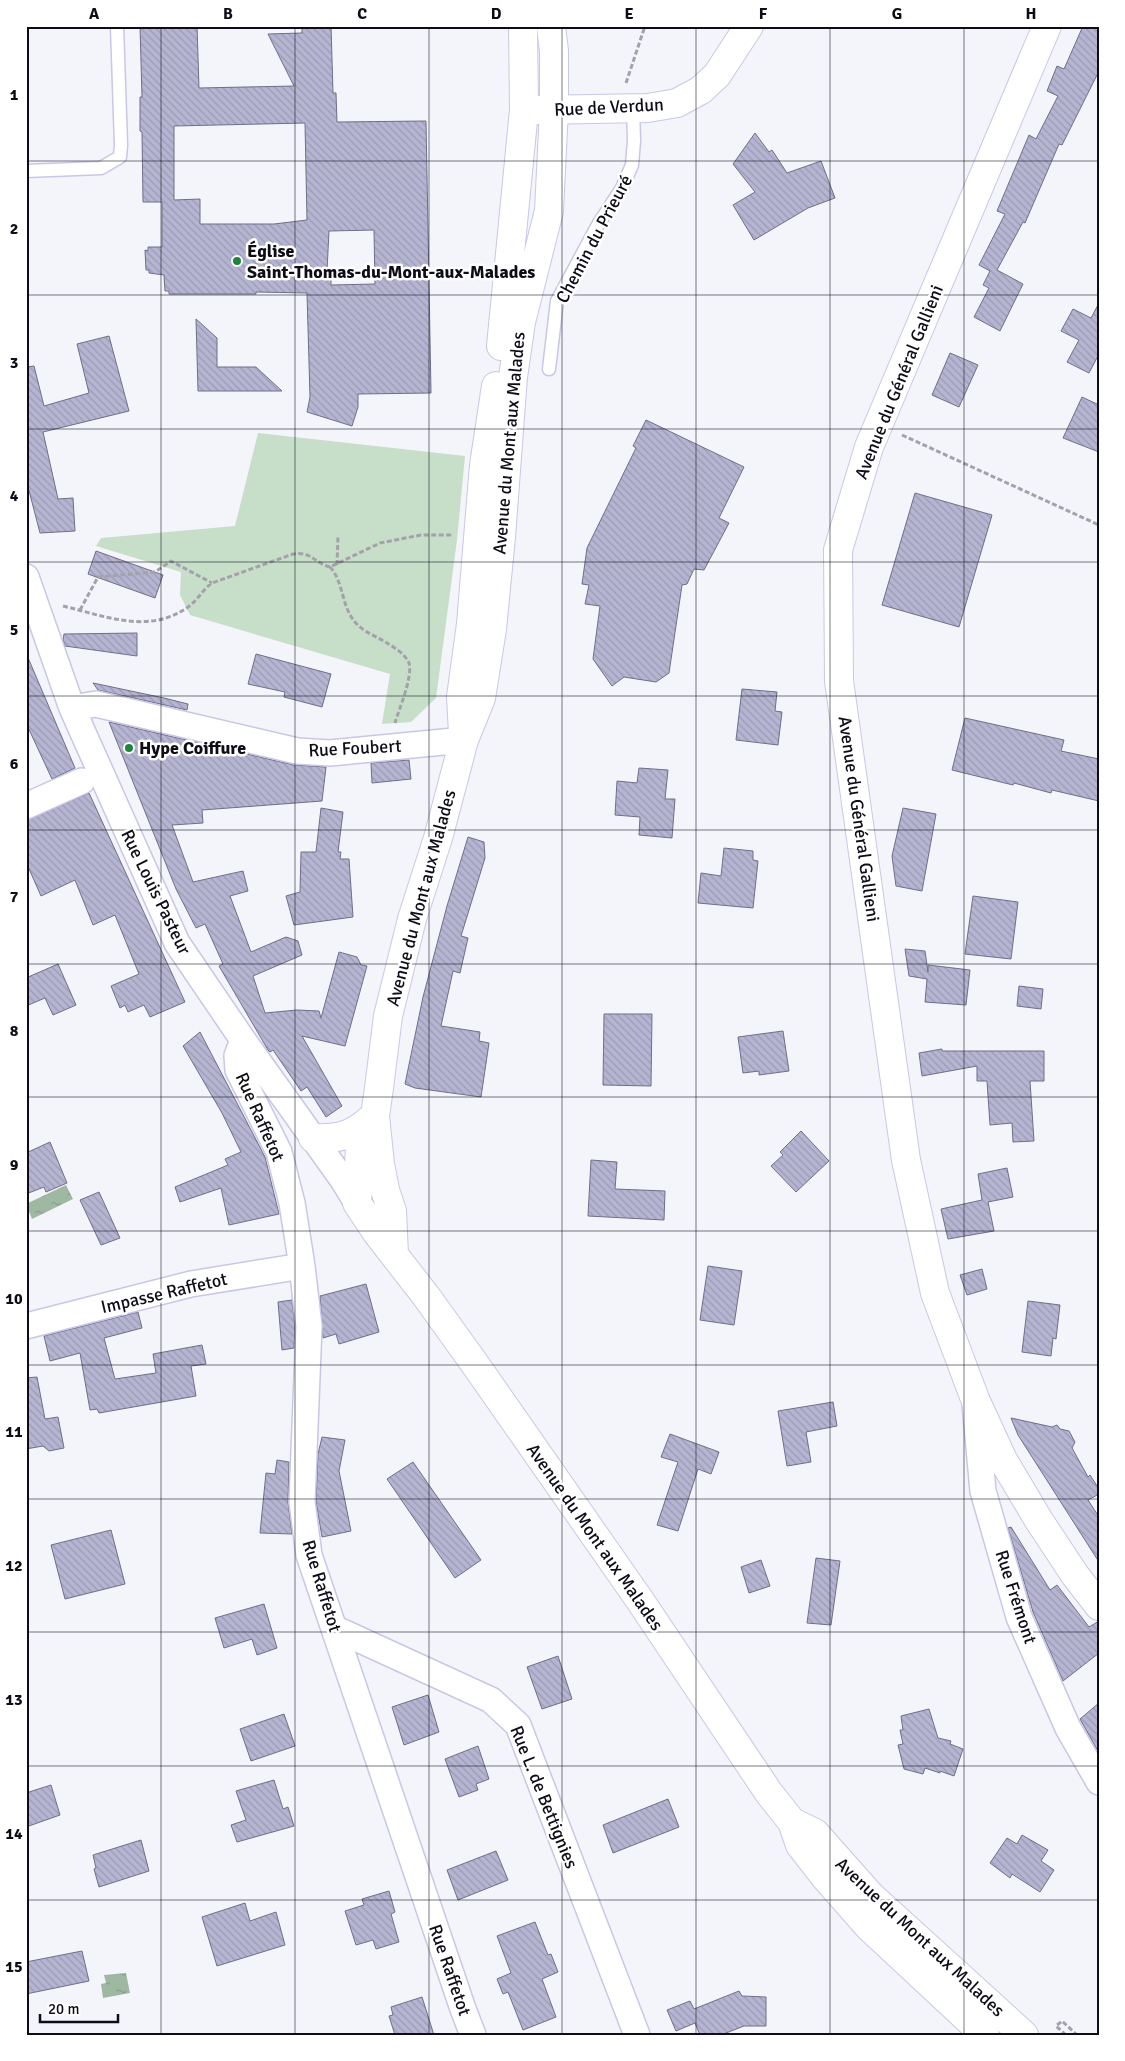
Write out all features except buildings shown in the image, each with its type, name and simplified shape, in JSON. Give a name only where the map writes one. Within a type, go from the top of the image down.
[{"type":"street","name":"Avenue du Mont aux Malades","points":[[464,740],[461,697],[471,624],[484,465],[498,372],[524,110],[524,26]]},
{"type":"street","name":"Avenue du Mont aux Malades","points":[[551,26],[554,51],[554,109],[549,211],[521,322],[513,377],[492,629],[481,698],[464,740],[438,838],[412,919],[397,976],[368,1122],[357,1203],[494,1391],[634,1591],[769,1793],[792,1822],[800,1845],[824,1877],[868,1927],[985,2035]]},
{"type":"street","name":"Rue de Verdun","points":[[524,110],[625,108],[664,106],[677,103],[701,90],[717,75],[749,26]]},
{"type":"street","name":"Avenue du Général Gallieni","points":[[1047,26],[868,447],[838,550],[839,681],[906,1160],[935,1293],[975,1399],[1003,1460],[1038,1519],[1075,1575],[1099,1606]]},
{"type":"street","name":"Rue Louis Pasteur","points":[[31,600],[72,708],[177,943],[357,1203]]},
{"type":"street","name":"Rue Foubert","points":[[72,708],[96,704],[297,752],[330,753],[464,740]]},
{"type":"street","points":[[26,806],[82,781]]},
{"type":"street","name":"Rue Raffetot","points":[[243,1040],[237,1056],[238,1070],[279,1152],[292,1203],[302,1266],[309,1326],[302,1502],[309,1554],[473,2035]]},
{"type":"street","name":"Avenue du Mont aux Malades","points":[[368,1122],[392,1211],[394,1255]]},
{"type":"street","points":[[313,1138],[329,1139],[349,1136],[368,1122]]},
{"type":"street","name":"Impasse Raffetot","points":[[26,1326],[191,1284],[302,1266]]},
{"type":"street","name":"Rue Frémont","points":[[975,1399],[983,1491],[1018,1616],[1068,1728],[1099,1782]]},
{"type":"street","name":"Rue L. de Bettignies","points":[[334,1628],[490,1700],[518,1725],[637,2035]]},
{"type":"street","name":"Avenue du Mont aux Malades","points":[[792,1822],[815,1833],[870,1895],[1024,2035]]},
{"type":"lane","points":[[26,170],[101,168],[120,157],[117,26]]},
{"type":"lane","name":"Chemin du Prieuré","points":[[549,369],[557,301],[599,223],[622,188],[632,165],[634,141],[625,108]]},
{"type":"path","points":[[625,108],[645,26]]},
{"type":"path","points":[[878,424],[1099,526]]},
{"type":"path","points":[[31,600],[136,623],[153,622],[168,618],[190,606],[205,588],[212,583],[301,553],[309,555],[322,565],[330,567],[380,543],[396,539],[421,535],[459,535]]},
{"type":"path","points":[[337,565],[338,536]]},
{"type":"path","points":[[80,610],[98,578],[155,572],[171,561],[212,583]]},
{"type":"path","points":[[330,567],[336,574],[348,611],[354,622],[403,655],[408,662],[409,675],[393,730]]},
{"type":"path","points":[[1066,2035],[1056,2026],[1062,2021],[1077,2035]]},
{"type":"shaded area","points":[[258,433],[465,456],[457,540],[436,698],[411,722],[382,724],[390,674],[190,615],[180,595],[181,572],[96,546],[101,538],[235,526]]},
{"type":"water","points":[[66,1185],[73,1199],[32,1219],[26,1204]]},
{"type":"water","points":[[126,1973],[130,1993],[103,1998],[101,1984],[106,1983],[104,1975]]},
{"type":"place","name":"Église Saint-Thomas-du-Mont-aux-Malades","points":[[237,261]]},
{"type":"place","name":"Hype Coiffure","points":[[129,748]]}]
